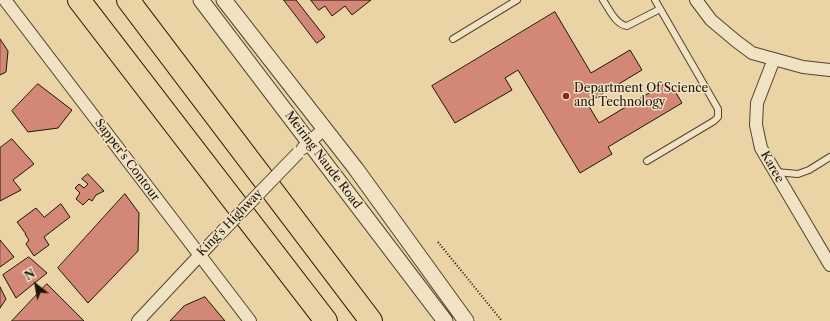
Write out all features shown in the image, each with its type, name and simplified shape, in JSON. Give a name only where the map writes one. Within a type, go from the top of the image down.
[{"type":"highway","points":[[79,0],[326,321]]},
{"type":"highway","points":[[128,0],[371,321]]},
{"type":"street","name":"Sapper's Contour","points":[[5,0],[250,321]]},
{"type":"street","name":"Meiring Naude Road","points":[[201,0],[446,321]]},
{"type":"street","name":"Meiring Naude Road","points":[[224,0],[356,169],[466,321]]},
{"type":"street","points":[[696,0],[711,20],[752,53],[803,67],[830,70]]},
{"type":"street","name":"Karee","points":[[774,60],[757,103],[756,125],[761,148],[830,265]]},
{"type":"street","name":"King's Highway","points":[[138,321],[298,153],[325,128]]},
{"type":"lane","points":[[453,39],[517,0]]},
{"type":"lane","points":[[603,0],[619,23],[624,26],[627,26],[660,9]]},
{"type":"lane","points":[[647,161],[714,121],[718,114],[718,109],[655,0]]},
{"type":"lane","points":[[774,172],[798,174],[809,170],[830,157]]},
{"type":"path","points":[[438,242],[502,321]]},
{"type":"building","points":[[284,0],[296,0],[325,37],[317,43]]},
{"type":"building","points":[[311,0],[371,0],[352,15],[345,6],[332,16],[325,6],[319,10]]},
{"type":"building","name":"Department Of Science and Technology","points":[[555,12],[591,73],[630,50],[642,70],[587,103],[599,123],[669,81],[682,103],[608,147],[612,154],[580,173],[518,70],[505,78],[512,90],[455,123],[432,86]]},
{"type":"building","points":[[0,39],[8,51],[6,72],[0,75]]},
{"type":"building","points":[[38,84],[72,110],[58,128],[28,132],[12,111]]},
{"type":"building","points":[[12,139],[34,164],[13,180],[21,190],[0,201],[0,148]]},
{"type":"building","points":[[88,174],[104,191],[96,195],[92,201],[89,199],[83,205],[76,199],[80,193],[75,188],[79,184],[84,188],[88,184],[82,179]]},
{"type":"building","points":[[125,194],[139,213],[138,251],[88,303],[58,268]]},
{"type":"building","points":[[61,204],[70,217],[44,237],[49,245],[34,256],[26,244],[29,240],[26,234],[17,222],[36,208],[44,217]]},
{"type":"building","points":[[0,240],[14,257],[0,267]]},
{"type":"building","points":[[29,257],[47,273],[16,298],[3,275]]},
{"type":"building","points":[[47,284],[84,321],[12,321]]},
{"type":"building","points":[[0,287],[6,299],[0,308]]},
{"type":"building","points":[[205,297],[225,321],[170,321],[184,306]]},
{"type":"place","name":"Department Of Science and Technology","points":[[566,96]]}]
